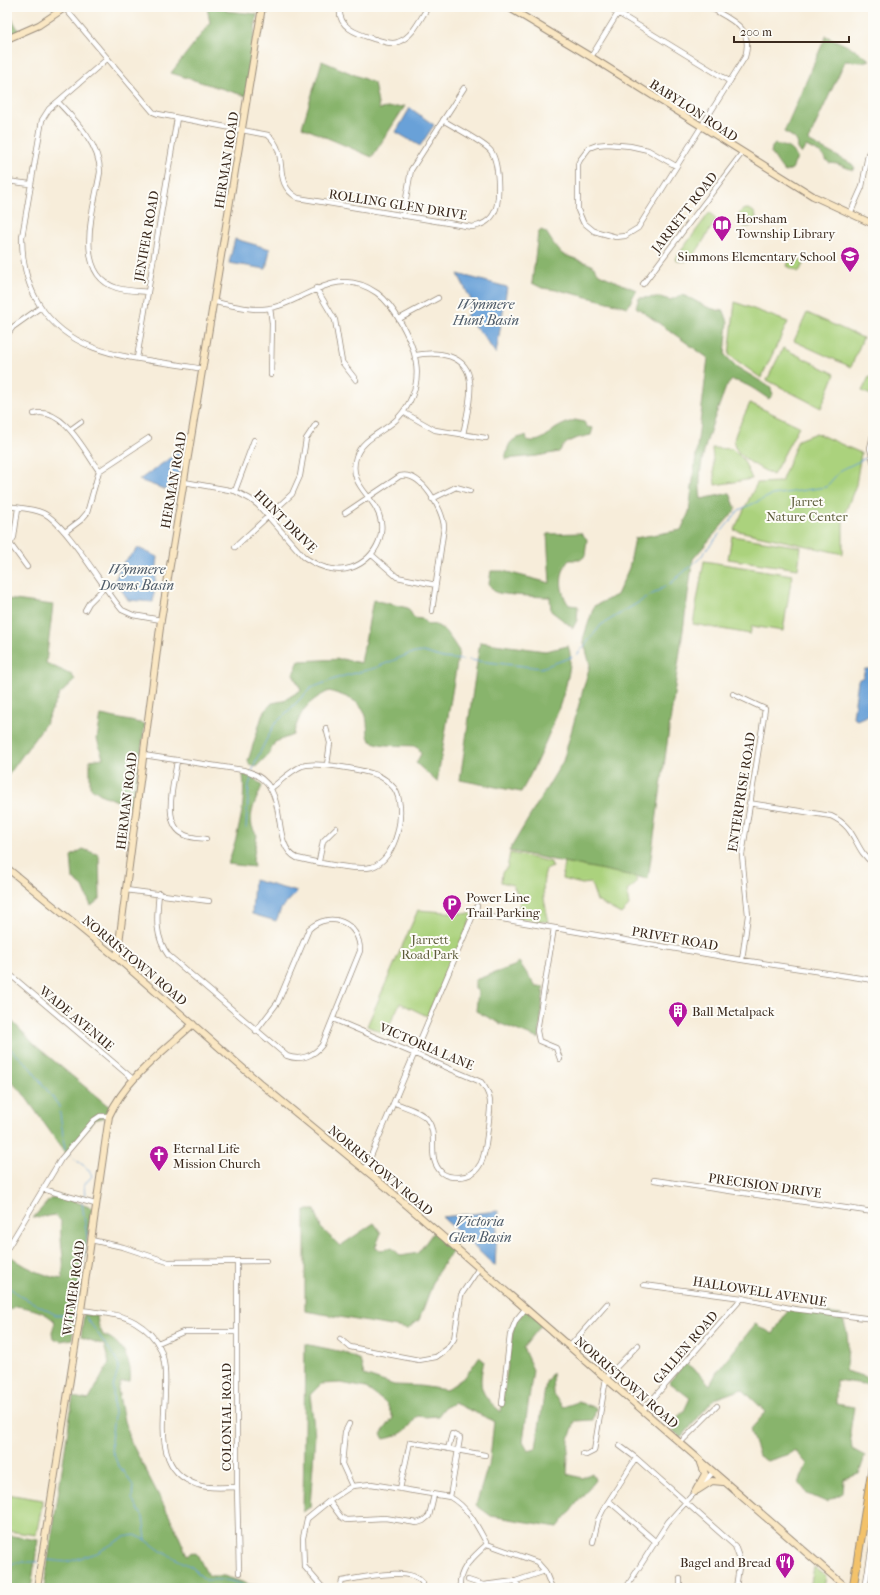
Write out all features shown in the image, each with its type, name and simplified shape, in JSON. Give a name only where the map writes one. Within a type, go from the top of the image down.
[{"type":"main road","points":[[853,1588],[873,1463]]},
{"type":"street","name":"ROLLING GLEN DRIVE","points":[[65,7],[152,112],[177,118],[264,133],[274,141],[281,155],[283,184],[287,191],[298,198],[472,227],[487,221],[496,210],[497,169],[493,155],[487,148],[443,120]]},
{"type":"street","points":[[7,39],[39,24],[65,7]]},
{"type":"street","name":"HERMAN ROAD","points":[[117,958],[161,620],[202,369],[215,302],[241,129],[262,7]]},
{"type":"street","points":[[340,7],[341,19],[352,32],[390,43],[399,42],[409,35],[428,7]]},
{"type":"street","name":"BABYLON ROAD","points":[[508,7],[591,57],[742,153],[813,196],[873,224]]},
{"type":"street","points":[[608,7],[729,81]]},
{"type":"street","points":[[676,166],[652,152],[641,148],[602,144],[589,148],[578,164],[578,210],[583,222],[594,231],[616,237],[625,236],[638,228],[745,57],[748,45],[745,33],[738,24],[712,8]]},
{"type":"street","points":[[591,57],[618,13]]},
{"type":"street","points":[[107,59],[49,109],[42,120],[30,184],[22,250],[29,285],[41,307],[57,326],[84,345],[111,354],[202,369]]},
{"type":"street","points":[[403,216],[411,170],[464,88]]},
{"type":"street","points":[[58,102],[90,141],[96,150],[100,163],[100,172],[88,245],[92,264],[102,278],[117,288],[148,292]]},
{"type":"street","name":"JENIFER ROAD","points":[[137,358],[177,118]]},
{"type":"street","points":[[850,214],[862,187],[868,154],[873,147]]},
{"type":"street","name":"JARRETT ROAD","points":[[643,284],[742,153]]},
{"type":"street","points":[[7,181],[30,184]]},
{"type":"street","points":[[215,302],[251,308],[270,308],[316,288],[341,282],[362,286],[381,296],[399,319],[416,355],[416,384],[411,398],[403,412],[393,422],[362,446],[357,455],[354,469],[356,479],[377,512],[381,525],[379,541],[372,555],[398,577],[436,585]]},
{"type":"street","points":[[316,288],[335,320],[342,362],[356,380]]},
{"type":"street","points":[[399,319],[438,298]]},
{"type":"street","points":[[7,335],[13,326],[41,307]]},
{"type":"street","points":[[270,308],[272,323],[272,375]]},
{"type":"street","points":[[416,355],[434,352],[449,355],[459,360],[465,367],[470,377],[470,386],[463,435]]},
{"type":"street","points":[[403,412],[431,429],[486,438]]},
{"type":"street","points":[[34,414],[40,413],[53,416],[70,430],[99,471]]},
{"type":"street","points":[[70,430],[81,422]]},
{"type":"street","points":[[235,547],[289,498],[296,486],[306,439],[316,424]]},
{"type":"street","points":[[873,436],[870,448],[873,461]]},
{"type":"street","points":[[65,532],[82,520],[87,513],[99,471],[149,438]]},
{"type":"street","points":[[235,491],[254,440]]},
{"type":"street","points":[[345,513],[397,478],[405,475],[420,482],[432,499],[443,519],[444,527],[432,611]]},
{"type":"street","name":"HUNT DRIVE","points":[[184,482],[235,491],[258,505],[304,557],[318,565],[333,570],[347,569],[359,564],[372,555]]},
{"type":"street","points":[[432,499],[456,488],[470,491]]},
{"type":"street","points":[[7,506],[43,513],[54,520],[65,532],[119,606],[126,613],[161,620]]},
{"type":"street","points":[[7,549],[11,545],[14,537],[18,508]]},
{"type":"street","points":[[11,545],[27,568]]},
{"type":"street","points":[[85,610],[88,603],[106,587]]},
{"type":"street","name":"ENTERPRISE ROAD","points":[[733,694],[765,709],[742,855],[748,915],[742,960]]},
{"type":"street","points":[[326,728],[330,747],[327,765]]},
{"type":"street","points":[[143,755],[252,773],[270,789],[280,811],[283,842],[288,851],[297,858],[364,869],[380,863],[390,854],[395,843],[400,809],[397,792],[385,780],[376,775],[327,765],[312,764],[299,768],[270,789]]},
{"type":"street","points":[[177,760],[170,810],[172,822],[184,835],[206,839]]},
{"type":"street","points":[[749,803],[831,816],[840,820],[851,830],[862,853],[873,863]]},
{"type":"street","points":[[319,861],[323,841],[336,828]]},
{"type":"street","name":"NORRISTOWN ROAD","points":[[7,868],[117,958],[261,1084],[365,1170],[570,1346],[726,1484],[847,1588]]},
{"type":"street","points":[[126,890],[159,893],[210,901]]},
{"type":"street","points":[[159,893],[156,924],[159,938],[166,952],[175,962],[256,1031],[287,1056],[298,1058],[310,1055],[319,1049],[333,1019],[360,951],[357,934],[344,922],[331,919],[318,922],[309,929],[278,1002],[256,1031]]},
{"type":"street","points":[[365,1170],[416,1054],[477,906]]},
{"type":"street","name":"PRIVET ROAD","points":[[473,914],[742,960],[873,980]]},
{"type":"street","points":[[554,928],[537,1031],[539,1041],[556,1048],[560,1059]]},
{"type":"street","name":"WADE AVENUE","points":[[7,972],[134,1079]]},
{"type":"street","name":"VICTORIA LANE","points":[[333,1019],[477,1079],[486,1089],[491,1102],[484,1156],[480,1166],[471,1174],[462,1177],[451,1177],[442,1173],[432,1155],[433,1132],[427,1120],[421,1114],[395,1103]]},
{"type":"street","name":"WITMER ROAD","points":[[37,1588],[81,1310],[95,1204],[109,1116],[120,1096],[134,1079],[193,1024]]},
{"type":"street","points":[[7,1249],[61,1159],[88,1126],[100,1116],[109,1116]]},
{"type":"street","name":"PRECISION DRIVE","points":[[654,1180],[873,1212]]},
{"type":"street","points":[[43,1188],[95,1204]]},
{"type":"street","points":[[91,1240],[123,1247],[168,1262],[266,1261]]},
{"type":"street","name":"COLONIAL ROAD","points":[[237,1262],[237,1487],[239,1573]]},
{"type":"street","points":[[340,1339],[350,1346],[403,1357],[424,1360],[436,1357],[444,1352],[454,1339],[461,1295],[479,1268]]},
{"type":"street","name":"HALLOWELL AVENUE","points":[[644,1285],[742,1298],[794,1309],[873,1318]]},
{"type":"street","name":"GALLEN ROAD","points":[[643,1410],[742,1298]]},
{"type":"street","points":[[570,1346],[607,1304]]},
{"type":"street","points":[[502,1404],[510,1335],[516,1320],[526,1308]]},
{"type":"street","points":[[81,1310],[126,1318],[147,1330],[158,1343],[164,1364],[164,1441],[171,1464],[181,1476],[199,1486],[237,1487]]},
{"type":"street","points":[[158,1343],[183,1332],[237,1332]]},
{"type":"street","points":[[582,1454],[586,1455],[594,1452],[606,1378],[638,1345]]},
{"type":"street","points":[[680,1443],[717,1406]]},
{"type":"street","points":[[349,1424],[345,1432],[342,1464],[352,1486]]},
{"type":"street","points":[[448,1449],[452,1434],[460,1438],[450,1497]]},
{"type":"street","points":[[400,1489],[410,1442],[485,1455]]},
{"type":"street","points":[[620,1446],[687,1502],[735,1546],[740,1560],[736,1588]]},
{"type":"street","points":[[593,1542],[598,1520],[636,1458]]},
{"type":"street","points":[[695,1492],[705,1471],[698,1459]]},
{"type":"street","points":[[626,1588],[668,1522],[713,1472]]},
{"type":"street","points":[[695,1492],[712,1481],[717,1480],[726,1484]]},
{"type":"street","points":[[323,1588],[304,1566],[303,1538],[307,1519],[329,1501],[352,1486],[371,1484],[450,1497],[467,1509],[487,1544],[537,1562],[545,1571],[552,1588]]},
{"type":"street","points":[[329,1501],[341,1517],[346,1520],[385,1518],[417,1523],[423,1521],[429,1516],[434,1495]]},
{"type":"street","points":[[609,1501],[656,1542]]},
{"type":"street","points":[[865,1588],[873,1539]]},
{"type":"street","points":[[460,1588],[460,1576],[464,1568],[487,1544]]},
{"type":"street","points":[[468,1580],[483,1585],[516,1581],[545,1571]]},
{"type":"street","points":[[338,1587],[342,1581],[386,1574],[403,1574],[421,1579],[423,1584],[422,1588]]},
{"type":"street","points":[[680,1579],[680,1588]]},
{"type":"street","points":[[516,1581],[519,1588]]},
{"type":"green space","points":[[207,7],[226,7],[226,11],[257,14],[246,96],[171,73],[210,23]]},
{"type":"green space","points":[[7,10],[20,33],[7,38]]},
{"type":"green space","points":[[826,36],[852,48],[870,60],[862,62],[845,61],[808,141],[852,164],[855,168],[853,170],[837,164],[829,163],[820,153],[806,146],[801,154],[797,149],[798,146],[796,140],[784,132]]},
{"type":"green space","points":[[322,61],[374,83],[379,109],[405,106],[372,157],[302,127]]},
{"type":"green space","points":[[775,144],[788,148],[797,158],[792,169],[785,172],[771,153],[772,147]]},
{"type":"green space","points":[[747,209],[753,212],[756,218],[753,224],[747,227],[741,224],[738,218],[741,212]]},
{"type":"green space","points":[[710,212],[716,220],[697,251],[687,261],[678,261],[675,259]]},
{"type":"green space","points":[[541,230],[546,232],[562,254],[592,265],[599,274],[636,290],[628,307],[563,291],[542,288],[532,283],[538,233]]},
{"type":"green space","points":[[791,256],[804,262],[799,272],[787,266]]},
{"type":"green space","points":[[682,295],[706,307],[724,311],[728,322],[725,355],[737,367],[770,387],[773,394],[769,399],[747,385],[732,380],[726,387],[711,427],[703,456],[700,485],[701,499],[730,493],[736,509],[693,559],[648,879],[509,851],[563,761],[590,665],[583,639],[594,606],[617,595],[629,568],[635,538],[681,530],[689,512],[708,358],[636,307],[639,298],[660,297],[670,300]]},
{"type":"green space","points":[[735,302],[788,322],[761,378],[729,355]]},
{"type":"green space","points":[[807,313],[863,338],[851,367],[794,341]]},
{"type":"green space","points":[[783,348],[835,374],[821,408],[767,380]]},
{"type":"green space","points":[[869,377],[873,377],[873,396],[862,391]]},
{"type":"green space","points":[[750,403],[799,426],[773,475],[749,461],[738,451],[735,446],[734,441],[736,432]]},
{"type":"green space","points":[[575,420],[584,422],[587,427],[593,428],[591,435],[577,438],[565,444],[559,452],[505,459],[509,445],[513,440],[526,436],[527,440],[539,440],[557,428]]},
{"type":"green space","name":"Jarret Nature Center","points":[[816,433],[861,453],[856,485],[843,518],[843,554],[734,530],[757,483],[781,482],[798,440]]},
{"type":"green space","points":[[712,448],[732,449],[743,459],[752,479],[715,485]]},
{"type":"green space","points":[[581,533],[587,539],[585,556],[580,560],[569,560],[563,570],[562,576],[563,594],[566,600],[569,605],[578,606],[577,620],[573,628],[551,611],[550,597],[499,593],[495,592],[489,584],[491,571],[503,571],[550,583],[547,534]]},
{"type":"green space","points":[[732,536],[801,547],[798,569],[728,559]]},
{"type":"green space","points":[[704,561],[792,575],[783,631],[752,626],[750,634],[693,624]]},
{"type":"green space","points":[[7,599],[53,605],[46,663],[72,675],[75,680],[59,695],[45,724],[7,777]]},
{"type":"green space","points":[[373,600],[408,608],[414,618],[422,619],[428,625],[438,626],[442,629],[450,637],[459,651],[437,782],[416,763],[421,754],[419,749],[414,746],[386,745],[371,741],[368,736],[365,713],[360,705],[352,700],[329,691],[321,695],[305,708],[293,735],[275,742],[268,755],[256,767],[249,764],[248,761],[263,713],[272,703],[283,701],[301,690],[293,674],[299,661],[342,659],[361,663]]},
{"type":"green space","points":[[480,642],[545,651],[568,646],[570,658],[563,696],[546,741],[521,792],[460,780]]},
{"type":"green space","points":[[101,715],[145,724],[133,807],[102,795],[90,787],[90,760],[103,758],[97,739]]},
{"type":"green space","points":[[243,774],[256,780],[262,786],[254,804],[251,817],[253,829],[257,835],[253,861],[254,867],[228,864],[235,842],[242,809],[244,786]]},
{"type":"green space","points":[[83,849],[99,855],[100,899],[91,906],[83,887],[73,879],[71,856]]},
{"type":"green space","points":[[510,853],[551,862],[552,867],[546,870],[543,883],[549,922],[512,918],[512,914],[519,907],[520,899],[513,885],[501,882],[502,872],[507,868]]},
{"type":"green space","points":[[564,862],[636,876],[637,883],[627,891],[629,906],[621,914],[597,901],[591,883],[582,884],[562,879]]},
{"type":"green space","name":"Jarrett Road Park","points":[[418,910],[473,914],[427,1016],[400,1003],[385,1034],[367,1026]]},
{"type":"green space","points":[[519,962],[536,987],[544,987],[539,1039],[501,1024],[476,1011],[478,991],[475,989],[475,980],[514,966]]},
{"type":"green space","points":[[7,1016],[36,1046],[107,1105],[114,1108],[109,1116],[94,1120],[66,1154],[22,1092],[7,1078]]},
{"type":"green space","points":[[60,1196],[92,1208],[72,1339],[61,1341],[53,1338],[52,1333],[55,1322],[47,1315],[32,1309],[16,1306],[10,1310],[7,1308],[7,1253],[33,1270],[48,1276],[62,1279],[63,1265],[61,1221],[55,1215],[33,1218],[50,1199]]},
{"type":"green space","points":[[305,1210],[315,1210],[321,1228],[340,1246],[374,1223],[381,1233],[375,1248],[381,1250],[392,1248],[401,1256],[418,1253],[435,1230],[455,1247],[436,1275],[419,1320],[408,1329],[305,1311]]},
{"type":"green space","points":[[789,1308],[841,1315],[846,1329],[848,1342],[845,1371],[871,1378],[871,1385],[836,1380],[836,1404],[854,1407],[850,1432],[852,1449],[865,1456],[859,1474],[844,1479],[843,1493],[826,1502],[808,1494],[799,1483],[807,1464],[795,1450],[787,1455],[767,1461],[759,1456],[750,1430],[766,1412],[742,1389],[714,1399],[681,1438],[668,1426],[684,1411],[690,1398],[669,1382],[685,1363],[698,1372],[710,1385],[717,1372],[755,1324],[773,1334]]},
{"type":"green space","points":[[527,1309],[543,1323],[523,1348],[533,1370],[523,1441],[528,1450],[536,1448],[546,1382],[552,1373],[553,1394],[563,1407],[578,1402],[596,1408],[593,1420],[575,1421],[569,1439],[567,1474],[582,1478],[592,1473],[595,1480],[558,1527],[491,1516],[476,1505],[490,1459],[494,1421],[454,1403],[444,1408],[438,1416],[417,1416],[404,1432],[384,1439],[381,1434],[393,1418],[387,1404],[366,1388],[341,1383],[321,1384],[310,1395],[315,1435],[310,1507],[303,1512],[305,1344],[343,1352],[360,1360],[364,1375],[394,1385],[420,1386],[446,1390],[466,1376],[479,1357],[484,1361],[481,1377],[482,1390],[494,1406],[501,1412],[514,1323]]},
{"type":"green space","points":[[84,1314],[97,1316],[98,1324],[103,1335],[115,1342],[120,1347],[128,1360],[130,1367],[130,1381],[121,1382],[118,1390],[124,1421],[131,1442],[174,1525],[187,1555],[192,1552],[197,1554],[208,1576],[224,1576],[251,1585],[273,1586],[273,1588],[44,1588],[73,1397],[89,1400],[109,1363],[104,1345],[81,1337]]},
{"type":"green space","points":[[7,1494],[43,1500],[36,1535],[7,1531]]},
{"type":"green space","points":[[7,1535],[38,1540],[31,1588],[7,1588]]},
{"type":"green space","points":[[814,1567],[826,1576],[824,1588],[810,1588]]},
{"type":"water","points":[[410,108],[434,125],[420,146],[396,132]]},
{"type":"water","points":[[235,239],[270,249],[266,269],[229,263]]},
{"type":"water","name":"Wynmere Hunt Basin","points":[[458,274],[507,287],[496,354],[482,334],[466,319],[471,300]]},
{"type":"water","points":[[183,449],[175,493],[139,480]]},
{"type":"water","name":"Wynmere Downs Basin","points":[[138,548],[158,557],[153,602],[128,600],[115,580],[122,564]]},
{"type":"water","points":[[865,669],[873,669],[873,713],[857,720],[853,717],[858,680],[863,677]]},
{"type":"water","points":[[254,880],[297,892],[281,909],[276,921],[252,914]]},
{"type":"water","name":"Victoria Glen Basin","points":[[498,1211],[495,1266],[442,1217]]},
{"type":"waterway","points":[[577,655],[601,625],[671,583],[699,559],[739,510],[772,495],[826,487],[841,470],[866,458]]},
{"type":"waterway","points":[[252,772],[256,760],[274,725],[311,688],[340,677],[375,668],[409,654],[423,652],[443,658],[463,660]]},
{"type":"waterway","points":[[469,660],[541,668],[572,657]]},
{"type":"waterway","points":[[246,828],[249,785],[252,776]]},
{"type":"waterway","points":[[7,1046],[28,1065],[59,1106],[65,1150]]},
{"type":"waterway","points":[[68,1154],[85,1166],[92,1176],[84,1185],[85,1196]]},
{"type":"waterway","points":[[7,1285],[17,1294],[56,1315],[76,1315],[77,1296],[87,1237],[82,1203]]},
{"type":"waterway","points":[[86,1317],[114,1356],[119,1366],[113,1388],[114,1416],[111,1440],[112,1450],[118,1465],[133,1486],[132,1499],[143,1517],[146,1540]]},
{"type":"waterway","points":[[47,1560],[67,1562],[97,1553],[124,1537],[135,1535],[146,1540],[161,1551],[192,1567],[205,1580],[232,1581],[246,1588]]},
{"type":"waterway","points":[[7,1566],[17,1562],[38,1562]]},
{"type":"waterway","points":[[258,1588],[265,1588]]},
{"type":"place","name":"Horsham Township Library","points":[[722,242]]},
{"type":"place","name":"Simmons Elementary School","points":[[850,273]]},
{"type":"place","name":"Power Line Trail Parking","points":[[452,921]]},
{"type":"place","name":"Ball Metalpack","points":[[678,1028]]},
{"type":"place","name":"Eternal Life Mission Church","points":[[159,1172]]},
{"type":"place","name":"Bagel and Bread","points":[[785,1579]]}]
